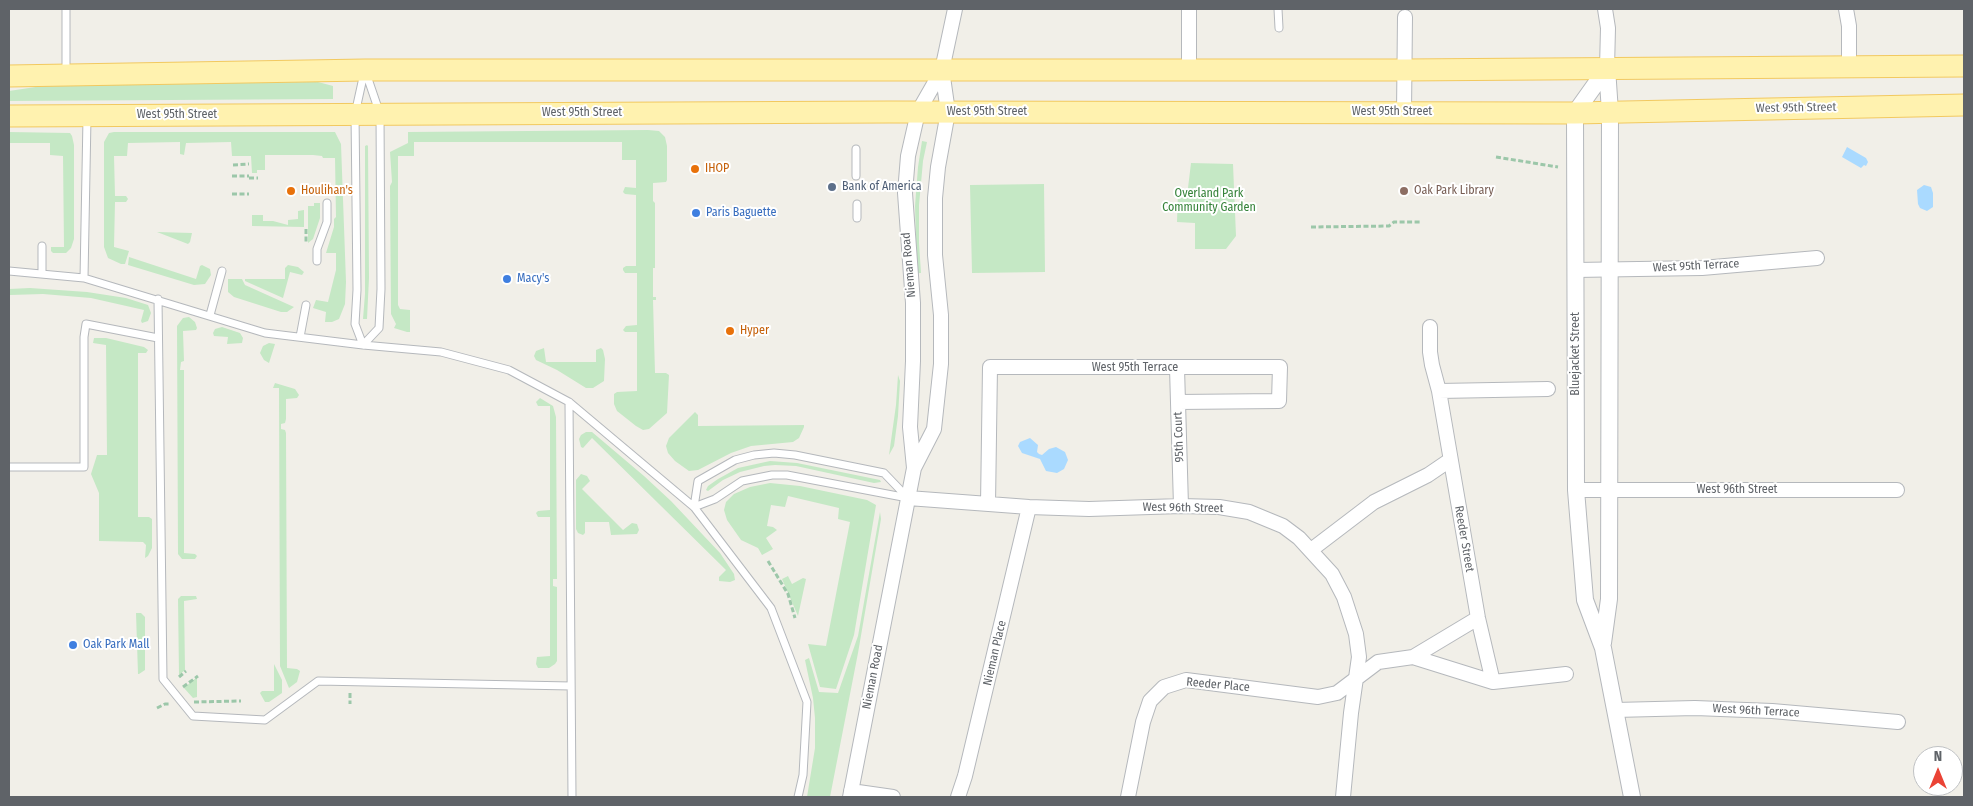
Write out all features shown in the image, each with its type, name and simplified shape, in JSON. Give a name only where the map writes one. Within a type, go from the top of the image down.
[{"type":"main road","points":[[9,76],[365,70],[1404,70],[1849,65],[1964,66]]},
{"type":"main road","name":"West 95th Street","points":[[9,116],[918,112],[1575,113],[1964,106]]},
{"type":"street","name":"Nieman Road","points":[[914,468],[910,427],[913,303],[904,193],[908,156],[918,112],[942,70],[955,9]]},
{"type":"street","points":[[1189,9],[1189,70]]},
{"type":"street","name":"Bluejacket Street","points":[[1603,648],[1609,599],[1610,112],[1607,68],[1608,28],[1605,9]]},
{"type":"street","points":[[1846,9],[1849,26],[1849,65]]},
{"type":"street","points":[[1404,112],[1405,13]]},
{"type":"street","points":[[1575,113],[1607,68]]},
{"type":"street","name":"Nieman Road","points":[[851,794],[914,468],[934,429],[941,364],[941,316],[935,255],[935,198],[938,167],[948,112],[942,70]]},
{"type":"street","name":"Bluejacket Street","points":[[1575,113],[1576,490],[1585,600],[1603,648],[1632,797]]},
{"type":"street","name":"West 95th Terrace","points":[[1575,270],[1702,268],[1817,258]]},
{"type":"street","points":[[1343,797],[1359,657],[1358,649],[1356,634],[1344,597],[1332,574],[1311,550],[1374,502],[1428,475],[1450,460],[1439,391],[1430,352],[1430,327]]},
{"type":"street","name":"West 95th Terrace","points":[[988,504],[990,367],[1280,367],[1279,401],[1178,402]]},
{"type":"street","name":"95th Court","points":[[1177,368],[1181,506]]},
{"type":"street","points":[[1439,391],[1548,389]]},
{"type":"street","name":"Reeder Street","points":[[1450,460],[1478,618],[1493,682]]},
{"type":"street","name":"West 96th Street","points":[[1576,490],[1897,490]]},
{"type":"street","name":"West 96th Street","points":[[908,498],[1029,507],[1089,509],[1181,506],[1219,507],[1249,512],[1283,526],[1311,550]]},
{"type":"street","name":"Nieman Place","points":[[958,797],[965,776],[1029,507]]},
{"type":"street","points":[[1355,679],[1378,662],[1413,657],[1478,618]]},
{"type":"street","points":[[1413,657],[1493,682],[1566,674]]},
{"type":"street","name":"Reeder Place","points":[[1128,797],[1143,722],[1150,701],[1164,687],[1186,680],[1318,697],[1337,693],[1355,679]]},
{"type":"street","name":"West 96th Terrace","points":[[1615,710],[1695,708],[1772,711],[1898,722]]},
{"type":"street","points":[[851,794],[893,797]]},
{"type":"lane","points":[[66,9],[66,75]]},
{"type":"lane","points":[[1278,9],[1279,28]]},
{"type":"lane","points":[[363,345],[355,324],[357,290],[355,114],[365,70]]},
{"type":"lane","points":[[363,345],[379,328],[380,114],[365,70]]},
{"type":"lane","points":[[84,278],[86,115]]},
{"type":"lane","points":[[856,149],[856,176]]},
{"type":"lane","points":[[317,261],[317,249],[327,222],[327,203]]},
{"type":"lane","points":[[856,204],[857,218]]},
{"type":"lane","points":[[42,246],[42,274]]},
{"type":"lane","points":[[9,271],[84,278],[265,333],[441,352],[509,370],[569,402],[694,506],[771,608],[807,702],[803,775],[798,797]]},
{"type":"lane","points":[[210,316],[222,271]]},
{"type":"lane","points":[[158,299],[163,679],[193,716],[265,720],[318,681],[571,686]]},
{"type":"lane","points":[[300,337],[306,304]]},
{"type":"lane","points":[[9,467],[84,467],[84,337],[86,324],[158,338]]},
{"type":"lane","points":[[569,402],[572,797]]},
{"type":"lane","points":[[694,506],[698,482],[735,460],[754,455],[774,453],[796,455],[884,473],[908,498]]},
{"type":"lane","points":[[694,506],[715,499],[742,481],[772,475],[786,475],[908,498]]},
{"type":"path","points":[[1496,157],[1558,167]]},
{"type":"path","points":[[233,165],[249,164]]},
{"type":"path","points":[[232,176],[258,178]]},
{"type":"path","points":[[232,194],[249,194]]},
{"type":"path","points":[[1311,227],[1389,226],[1394,222],[1422,222]]},
{"type":"path","points":[[306,229],[306,244]]},
{"type":"path","points":[[768,561],[788,594],[795,618]]},
{"type":"path","points":[[179,677],[186,671]]},
{"type":"path","points":[[182,687],[198,676]]},
{"type":"path","points":[[350,692],[350,704]]},
{"type":"path","points":[[157,708],[165,704],[214,700],[241,701]]},
{"type":"green space","points":[[318,82],[333,86],[333,99],[9,101],[9,91],[62,83]]},
{"type":"green space","points":[[659,131],[665,137],[667,146],[667,180],[666,182],[653,183],[653,201],[655,203],[655,268],[653,268],[653,297],[656,297],[656,300],[653,300],[655,373],[666,373],[669,375],[667,413],[649,429],[643,430],[636,426],[617,411],[614,404],[614,394],[617,392],[637,391],[637,332],[625,332],[623,330],[626,326],[637,325],[637,273],[625,273],[623,270],[626,266],[636,266],[636,195],[623,192],[625,187],[636,188],[636,160],[622,160],[622,142],[414,142],[414,156],[398,156],[398,305],[400,309],[410,310],[410,332],[394,328],[396,324],[391,314],[390,186],[392,182],[390,152],[408,143],[408,132]]},
{"type":"green space","points":[[9,132],[70,133],[72,136],[74,145],[74,239],[71,248],[66,253],[53,253],[51,251],[51,247],[64,247],[63,156],[50,155],[50,143],[9,143]]},
{"type":"green space","points":[[335,132],[341,144],[346,282],[345,304],[339,319],[325,322],[326,312],[313,308],[316,300],[328,302],[336,270],[336,253],[326,253],[336,217],[335,158],[323,158],[322,156],[313,155],[265,155],[265,170],[257,170],[257,173],[252,173],[251,156],[232,156],[231,142],[186,143],[184,155],[180,154],[180,142],[128,143],[127,156],[114,156],[115,196],[126,196],[128,199],[126,202],[115,202],[114,247],[129,251],[125,264],[121,264],[108,258],[104,247],[104,142],[109,133]]},
{"type":"green space","points":[[922,141],[927,142],[923,161],[919,205],[921,273],[917,273],[915,206]]},
{"type":"green space","points":[[367,145],[369,278],[367,319],[363,319],[365,294],[365,146]]},
{"type":"green space","name":"Overland Park Community Garden","points":[[1191,163],[1233,164],[1236,236],[1226,249],[1195,249],[1195,223],[1177,222],[1178,192],[1188,188]]},
{"type":"green space","points":[[1044,184],[1045,272],[972,273],[970,185]]},
{"type":"green space","points":[[314,203],[320,203],[320,218],[313,239],[308,243],[308,206],[314,206]]},
{"type":"green space","points":[[304,210],[304,227],[252,226],[252,215],[263,215],[263,221],[273,221],[288,225],[288,220],[298,219],[298,211]]},
{"type":"green space","points":[[157,232],[192,233],[188,244]]},
{"type":"green space","points":[[129,257],[196,279],[202,265],[210,269],[211,275],[205,284],[194,285],[128,265]]},
{"type":"green space","points":[[288,265],[298,267],[304,272],[302,275],[290,272],[283,298],[245,281],[245,279],[285,279],[285,268]]},
{"type":"green space","points":[[228,279],[242,279],[245,285],[294,307],[287,312],[281,312],[234,297],[228,292]]},
{"type":"green space","points":[[30,288],[87,292],[126,298],[148,305],[151,313],[148,321],[142,323],[144,310],[91,298],[43,294],[10,295],[9,308],[9,289]]},
{"type":"green space","points":[[189,317],[195,322],[197,328],[196,330],[183,331],[184,361],[181,362],[180,370],[184,370],[184,553],[197,556],[195,559],[182,559],[178,554],[177,326],[183,318]]},
{"type":"green space","points":[[222,327],[240,333],[243,338],[242,343],[227,344],[228,337],[214,336],[215,329]]},
{"type":"green space","points":[[94,338],[106,338],[144,347],[148,350],[146,353],[138,353],[138,517],[149,517],[152,519],[152,548],[145,558],[146,545],[143,542],[99,541],[99,493],[91,474],[97,455],[107,455],[106,345],[93,343]]},
{"type":"green space","points":[[269,343],[275,344],[269,363],[264,360],[260,353],[263,346]]},
{"type":"green space","points":[[544,348],[546,362],[596,362],[596,350],[601,348],[605,359],[604,381],[593,388],[586,388],[557,370],[536,360],[534,356],[536,351]]},
{"type":"green space","points":[[898,375],[900,381],[898,416],[894,446],[889,455],[896,405]]},
{"type":"green space","points":[[275,383],[295,389],[299,395],[297,398],[286,399],[286,419],[285,423],[281,424],[281,429],[285,430],[286,433],[287,668],[300,671],[297,682],[289,688],[280,666],[279,388],[273,388]]},
{"type":"green space","points":[[540,398],[553,406],[556,417],[557,579],[553,579],[553,586],[557,587],[557,661],[549,668],[538,668],[536,664],[537,657],[550,656],[550,517],[538,517],[536,513],[538,511],[550,510],[550,406],[538,406],[536,402]]},
{"type":"green space","points":[[695,412],[698,415],[698,426],[804,425],[804,427],[799,438],[793,442],[751,446],[731,453],[698,470],[689,471],[675,461],[668,453],[666,446],[669,438]]},
{"type":"green space","points":[[586,432],[592,432],[671,501],[720,553],[734,574],[735,580],[730,582],[719,581],[719,577],[726,570],[592,438],[583,448],[581,447],[579,439],[581,435]]},
{"type":"green space","points":[[770,461],[797,463],[880,480],[881,482],[874,483],[796,466],[775,465],[740,472],[723,480],[708,491],[706,490],[708,486],[718,479],[738,468]]},
{"type":"green space","points":[[581,474],[587,476],[590,481],[582,489],[623,530],[632,523],[637,524],[639,530],[637,534],[611,535],[609,522],[585,522],[585,533],[583,535],[578,533],[576,529],[576,480]]},
{"type":"green space","points":[[770,483],[800,486],[867,500],[876,505],[854,635],[836,689],[820,687],[808,644],[826,646],[850,522],[838,519],[839,508],[788,496],[785,507],[771,505],[767,526],[777,530],[766,538],[773,549],[762,555],[758,548],[741,540],[727,520],[724,510],[726,502],[734,494],[750,487]]},
{"type":"green space","points":[[880,512],[881,519],[858,653],[830,797],[807,797],[815,748],[815,718],[805,660],[809,658],[819,692],[838,693],[858,636]]},
{"type":"green space","points":[[788,576],[792,584],[803,578],[806,579],[798,616],[782,579]]},
{"type":"green space","points":[[181,596],[196,596],[197,599],[184,601],[185,670],[179,675],[178,599]]},
{"type":"green space","points":[[136,613],[141,613],[145,617],[145,670],[139,674],[138,674]]},
{"type":"green space","points":[[274,664],[282,680],[282,693],[269,702],[265,702],[260,693],[262,691],[274,691]]},
{"type":"green space","points":[[197,677],[197,697],[193,698],[184,688]]},
{"type":"water","points":[[1847,147],[1866,158],[1868,162],[1866,166],[1864,165],[1861,168],[1842,157]]},
{"type":"water","points":[[1924,185],[1931,187],[1933,193],[1933,207],[1927,211],[1920,208],[1918,204],[1917,190]]},
{"type":"water","points":[[1030,438],[1038,445],[1037,452],[1039,454],[1042,455],[1049,449],[1056,447],[1065,452],[1068,460],[1064,469],[1057,473],[1046,471],[1040,459],[1022,453],[1018,446],[1020,442]]},
{"type":"place","name":"IHOP","points":[[695,169]]},
{"type":"place","name":"Bank of America","points":[[832,187]]},
{"type":"place","name":"Houlihan's","points":[[291,191]]},
{"type":"place","name":"Oak Park Library","points":[[1404,191]]},
{"type":"place","name":"Paris Baguette","points":[[696,213]]},
{"type":"place","name":"Macy's","points":[[507,279]]},
{"type":"place","name":"Hyper","points":[[730,331]]},
{"type":"place","name":"Oak Park Mall","points":[[73,645]]}]
